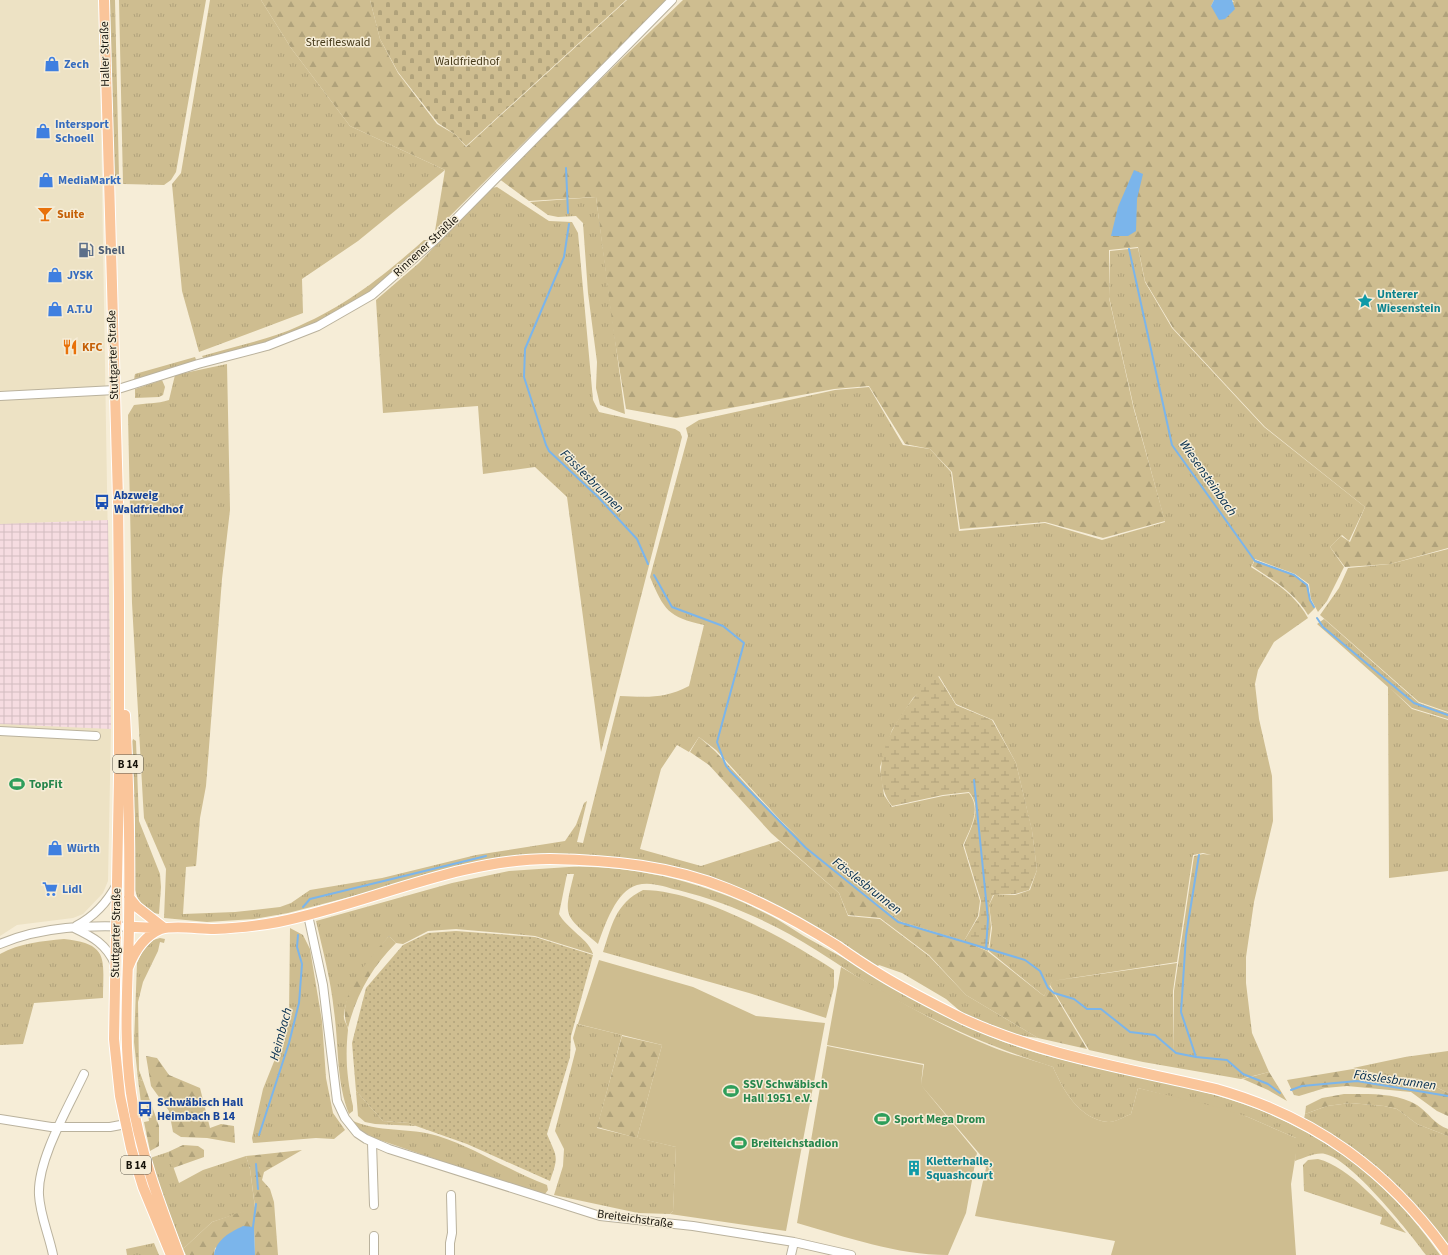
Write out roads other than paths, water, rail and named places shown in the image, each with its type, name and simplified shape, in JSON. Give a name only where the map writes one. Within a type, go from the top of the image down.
[{"type":"main road","name":"Haller Straße","points":[[104,0],[107,108]]},
{"type":"main road","name":"Stuttgarter Straße","points":[[107,108],[119,601],[117,884],[114,1039],[116,1071],[126,1124],[141,1182],[171,1255]]},
{"type":"main road","name":"Stuttgarter Straße","points":[[119,601],[130,800],[129,897],[132,927],[128,968],[126,1039],[128,1071],[136,1123],[150,1174],[179,1255]]},
{"type":"main road","points":[[132,927],[230,928],[268,924],[308,915],[472,869],[542,860],[601,861],[635,864],[703,880],[727,888],[775,911],[835,945],[880,975],[935,1004],[992,1031],[1017,1041],[1082,1060],[1238,1095],[1300,1122],[1338,1144],[1393,1188],[1421,1218],[1448,1254]]},
{"type":"main road","points":[[129,897],[144,914],[161,928]]},
{"type":"main road","points":[[128,968],[135,953],[145,940],[161,928]]},
{"type":"street","name":"Rinnener Sträßle","points":[[0,396],[115,390],[192,366],[266,346],[318,326],[372,295],[436,239],[672,0]]},
{"type":"street","points":[[0,731],[96,736]]},
{"type":"street","points":[[74,928],[88,920],[100,910],[110,898],[117,884]]},
{"type":"street","name":"Breiteichstraße","points":[[308,915],[323,985],[337,1101],[349,1124],[358,1133],[372,1142],[549,1201],[600,1216],[693,1226],[794,1242],[851,1255]]},
{"type":"street","points":[[0,944],[30,933],[74,928],[116,926],[132,927]]},
{"type":"street","points":[[74,928],[99,941],[106,948],[115,964]]},
{"type":"street","points":[[53,1255],[39,1195],[40,1177],[59,1126],[84,1074]]},
{"type":"street","points":[[0,1119],[44,1126],[107,1127],[126,1124]]},
{"type":"street","points":[[372,1142],[374,1205]]},
{"type":"street","points":[[450,1255],[452,1233],[451,1196]]},
{"type":"street","points":[[374,1236],[374,1255]]},
{"type":"street","points":[[791,1255],[794,1242]]},
{"type":"water","points":[[1214,0],[1232,0],[1235,9],[1225,19],[1219,20],[1211,6]]},
{"type":"water","points":[[1134,170],[1143,174],[1137,199],[1136,231],[1128,236],[1111,236],[1118,207]]},
{"type":"water","points":[[243,1226],[254,1227],[255,1255],[214,1255],[215,1249],[221,1240]]},
{"type":"waterway","name":"Fässlesbrunnen","points":[[566,168],[568,213]]},
{"type":"waterway","name":"Fässlesbrunnen","points":[[569,224],[564,257],[525,349],[524,377],[549,451],[598,497],[637,539],[648,564]]},
{"type":"waterway","name":"Wiesensteinbach","points":[[1129,249],[1172,445],[1255,561],[1294,575],[1307,585],[1310,600],[1314,607]]},
{"type":"waterway","name":"Fässlesbrunnen","points":[[654,575],[672,607],[723,626],[744,643],[717,742],[726,766],[730,771],[806,848],[898,922],[1025,960],[1040,971],[1048,988],[1054,993],[1074,999],[1087,1009],[1101,1009],[1130,1032],[1155,1035],[1176,1053],[1196,1057],[1227,1060],[1243,1074],[1268,1084],[1280,1093]]},
{"type":"waterway","name":"Wiesensteinbach","points":[[1317,618],[1323,627],[1414,703],[1448,715]]},
{"type":"waterway","points":[[974,780],[988,919],[986,949]]},
{"type":"waterway","points":[[1196,1057],[1181,1012],[1186,936],[1199,855]]},
{"type":"waterway","name":"Heimbach","points":[[303,907],[310,899],[486,856]]},
{"type":"waterway","name":"Heimbach","points":[[259,1135],[289,1043],[299,1003],[302,964],[297,947],[298,935]]},
{"type":"waterway","name":"Fässlesbrunnen","points":[[1291,1090],[1302,1086],[1357,1081],[1448,1096]]},
{"type":"waterway","name":"Heimbach","points":[[256,1164],[258,1189]]},
{"type":"waterway","name":"Heimbach","points":[[253,1227],[256,1204]]},
{"type":"place","name":"Zech","points":[[52,64]]},
{"type":"place","name":"Intersport Schoell","points":[[43,131]]},
{"type":"place","name":"MediaMarkt","points":[[46,180]]},
{"type":"place","name":"Suite","points":[[45,214]]},
{"type":"place","name":"Shell","points":[[86,250]]},
{"type":"place","name":"JYSK","points":[[55,275]]},
{"type":"place","name":"Unterer Wiesenstein","points":[[1365,301]]},
{"type":"place","name":"A.T.U","points":[[55,309]]},
{"type":"place","name":"KFC","points":[[70,347]]},
{"type":"place","name":"Abzweig Waldfriedhof","points":[[102,502]]},
{"type":"place","name":"TopFit","points":[[17,784]]},
{"type":"place","name":"Würth","points":[[55,848]]},
{"type":"place","name":"Lidl","points":[[50,889]]},
{"type":"place","name":"SSV Schwäbisch Hall 1951 e.V.","points":[[731,1091]]},
{"type":"place","name":"Schwäbisch Hall Heimbach B 14","points":[[145,1109]]},
{"type":"place","name":"Sport Mega Drom","points":[[882,1119]]},
{"type":"place","name":"Breiteichstadion","points":[[739,1143]]},
{"type":"place","name":"Kletterhalle, Squashcourt","points":[[914,1168]]},
{"type":"park label","name":"Streifleswald","points":[[338,42]]},
{"type":"park label","name":"Waldfriedhof","points":[[467,61]]}]
